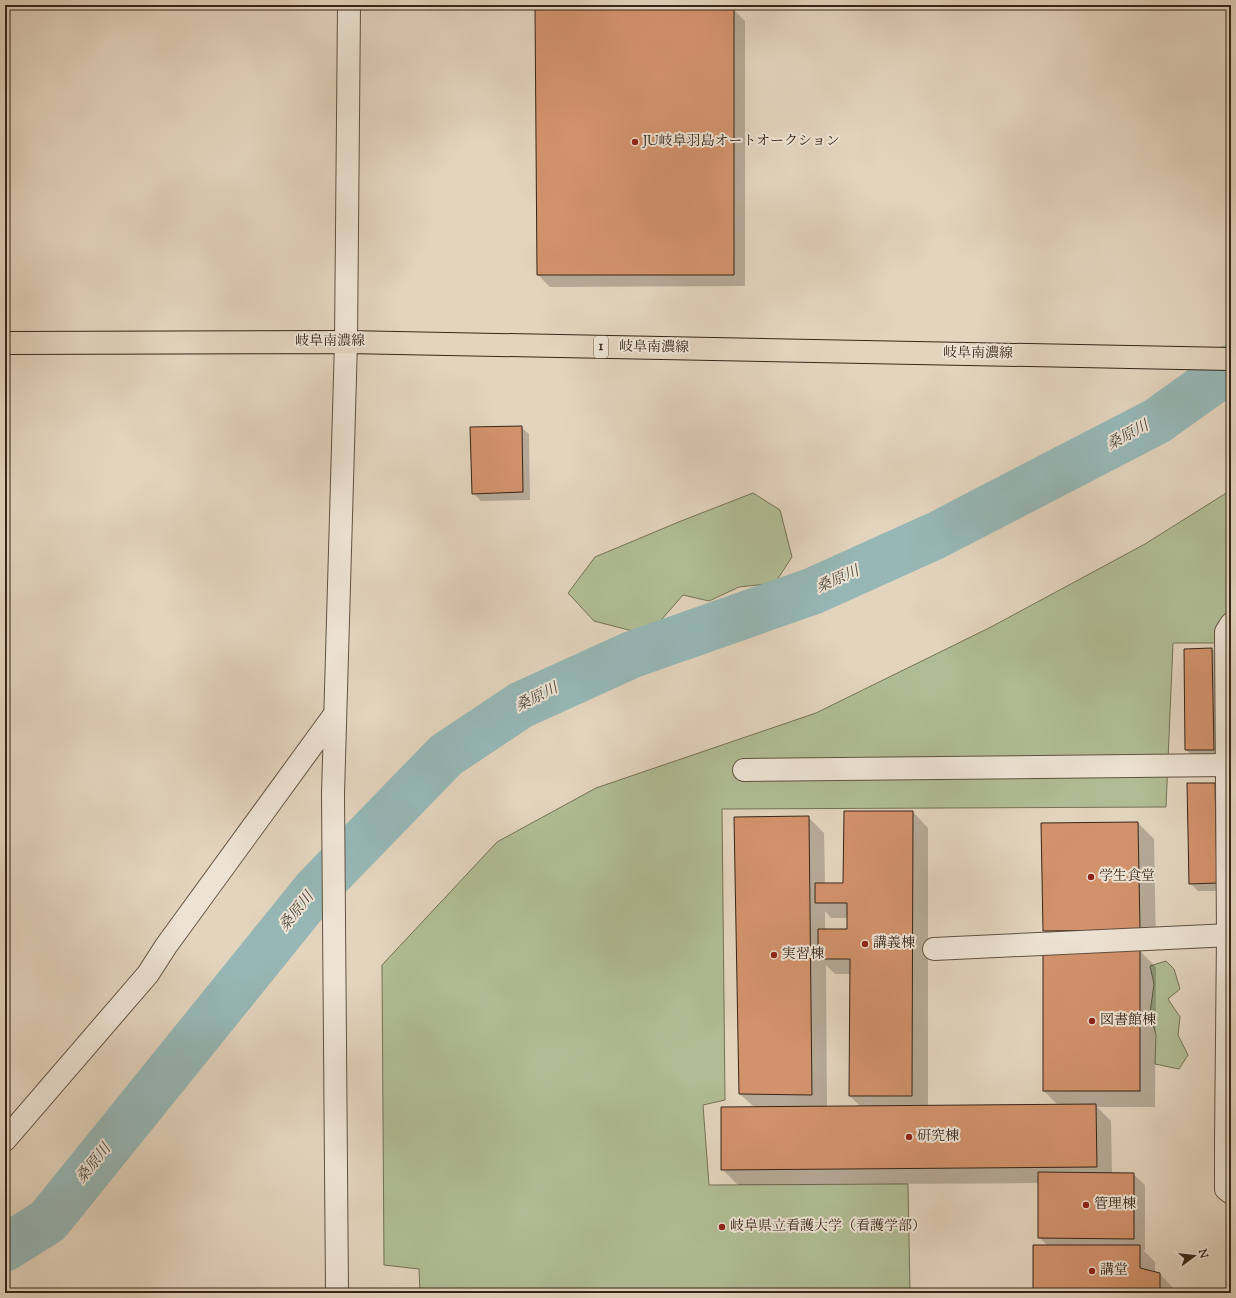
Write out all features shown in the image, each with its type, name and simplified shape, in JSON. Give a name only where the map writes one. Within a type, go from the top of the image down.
[{"type":"main road","name":"岐阜南濃線","points":[[5,342],[346,342],[1231,359]]},
{"type":"street","points":[[338,1293],[333,794],[346,342],[349,5]]},
{"type":"street","points":[[1231,624],[1226,632],[1226,765],[1229,935],[1228,1140],[1226,1189],[1231,1193]]},
{"type":"street","points":[[5,1140],[148,974],[166,946],[335,714]]},
{"type":"street","points":[[744,770],[1226,765]]},
{"type":"street","points":[[934,949],[1229,935]]},
{"type":"green space","points":[[1231,490],[1231,643],[1173,643],[1166,807],[722,809],[725,1100],[703,1105],[709,1185],[908,1184],[910,1293],[420,1293],[419,1269],[384,1265],[382,965],[497,842],[596,788],[816,713],[991,627],[1145,544]]},
{"type":"green space","points":[[753,493],[780,510],[792,557],[775,583],[739,587],[709,601],[683,595],[648,635],[594,621],[568,593],[595,557]]},
{"type":"green space","points":[[1166,961],[1174,969],[1180,989],[1168,999],[1180,1017],[1178,1035],[1188,1055],[1179,1069],[1155,1064],[1156,1035],[1150,1013],[1154,984],[1150,966]]},
{"type":"building","name":"JU岐阜羽島オートオークション","points":[[535,7],[734,9],[734,275],[537,275]]},
{"type":"building","points":[[522,426],[523,492],[472,494],[470,427]]},
{"type":"building","points":[[1212,648],[1214,750],[1185,750],[1184,649]]},
{"type":"building","points":[[1187,783],[1215,783],[1217,883],[1189,884]]},
{"type":"building","name":"講義棟","points":[[844,811],[913,811],[912,1096],[849,1096],[850,959],[818,959],[818,929],[847,929],[847,903],[815,903],[815,883],[843,883]]},
{"type":"building","name":"実習棟","points":[[809,816],[812,1095],[739,1094],[734,817]]},
{"type":"building","name":"学生食堂","points":[[1138,822],[1140,930],[1043,931],[1041,823]]},
{"type":"building","name":"図書館棟","points":[[1043,950],[1140,950],[1140,1091],[1043,1091]]},
{"type":"building","name":"研究棟","points":[[1096,1104],[1097,1167],[721,1170],[721,1107]]},
{"type":"building","name":"管理棟","points":[[1038,1172],[1134,1173],[1134,1239],[1038,1238]]},
{"type":"building","name":"講堂","points":[[1033,1245],[1140,1245],[1140,1268],[1160,1273],[1160,1293],[1033,1293]]},
{"type":"waterway","name":"桑原川","points":[[5,1248],[48,1221],[316,889],[446,755],[521,705],[631,655],[813,591],[937,535],[1157,421],[1231,368]]},
{"type":"place","name":"JU岐阜羽島オートオークション","points":[[635,142]]},
{"type":"place","name":"学生食堂","points":[[1091,877]]},
{"type":"place","name":"講義棟","points":[[865,944]]},
{"type":"place","name":"実習棟","points":[[774,955]]},
{"type":"place","name":"図書館棟","points":[[1092,1021]]},
{"type":"place","name":"研究棟","points":[[909,1137]]},
{"type":"place","name":"管理棟","points":[[1086,1205]]},
{"type":"place","name":"岐阜県立看護大学（看護学部）","points":[[722,1227]]},
{"type":"place","name":"講堂","points":[[1092,1271]]}]
